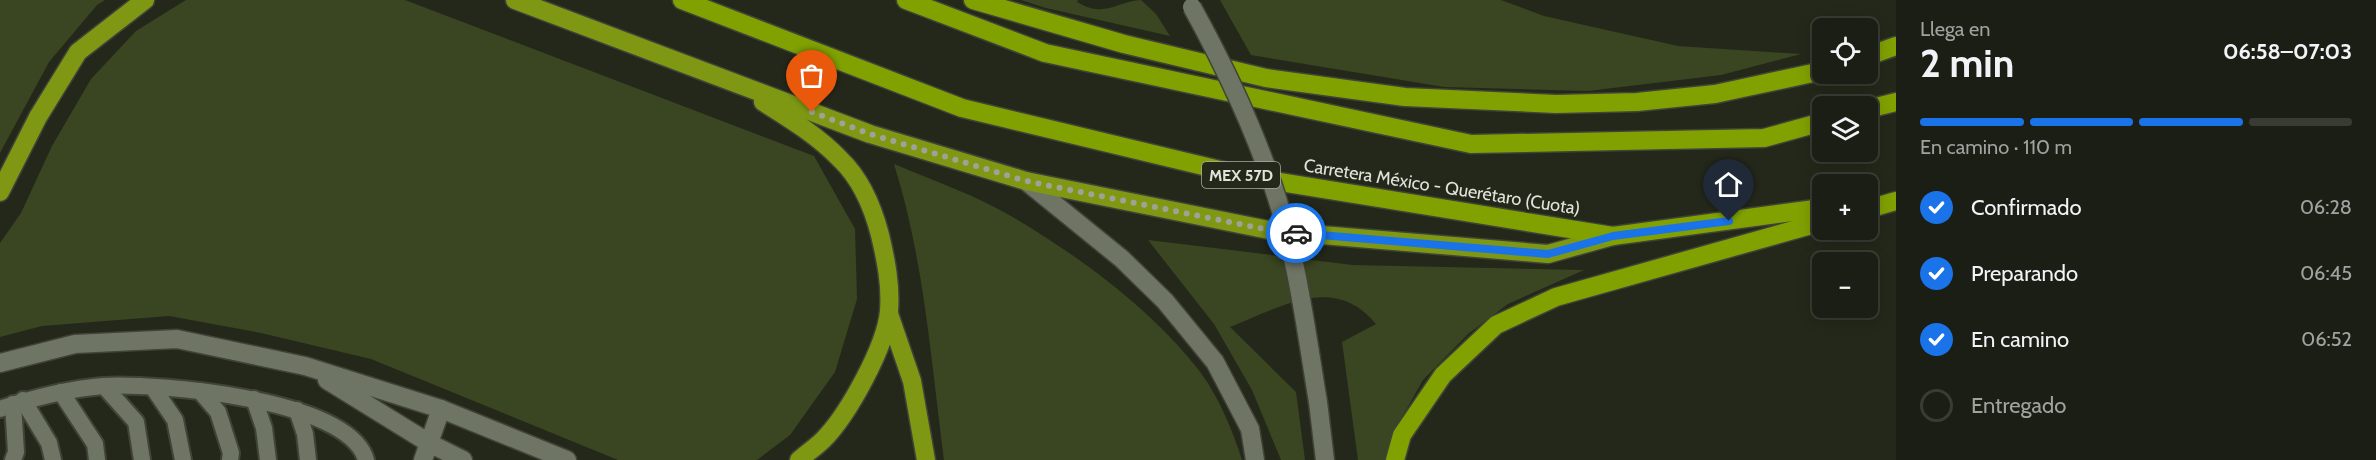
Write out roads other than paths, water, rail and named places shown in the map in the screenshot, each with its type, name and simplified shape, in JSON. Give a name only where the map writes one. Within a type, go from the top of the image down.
[{"type":"highway","points":[[0,192],[38,117],[78,52],[145,0]]},
{"type":"highway","name":"Carretera México - Querétaro (Cuota)","points":[[515,0],[870,134],[1026,181],[1274,231],[1548,254],[1613,236],[1812,209]]},
{"type":"highway","name":"Carretera México - Querétaro (Cuota)","points":[[681,0],[962,108],[1249,177],[1613,236]]},
{"type":"highway","points":[[906,0],[1045,53],[1471,144],[1764,138],[1812,125]]},
{"type":"highway","points":[[973,0],[1124,44],[1266,78],[1405,97],[1556,104],[1637,102],[1714,94],[1812,73]]},
{"type":"highway","points":[[1878,53],[1896,46]]},
{"type":"highway","points":[[734,83],[806,130],[841,160],[862,188],[876,219],[886,259],[889,314],[912,381],[926,460]]},
{"type":"highway","points":[[1878,107],[1896,102]]},
{"type":"highway","points":[[1878,201],[1896,200]]},
{"type":"highway","points":[[1878,206],[1896,200]]},
{"type":"highway","points":[[1395,460],[1402,435],[1443,375],[1496,325],[1557,297],[1812,225]]},
{"type":"highway","points":[[799,460],[824,439],[847,409],[866,376],[889,314]]},
{"type":"street","points":[[1188,2],[1248,116],[1274,188],[1302,304],[1325,460]]},
{"type":"street","points":[[1026,181],[1122,259],[1165,301],[1215,362],[1250,429],[1255,460]]},
{"type":"street","points":[[0,363],[75,344],[167,339],[305,366],[441,409],[567,460]]},
{"type":"street","points":[[305,366],[426,451],[463,460]]},
{"type":"street","points":[[426,451],[441,409]]},
{"type":"lane","points":[[104,386],[136,422],[142,460]]},
{"type":"lane","points":[[12,404],[61,392],[104,386],[200,391],[254,399],[297,410],[323,421],[349,436],[366,460]]},
{"type":"lane","points":[[154,389],[175,420],[183,460]]},
{"type":"lane","points":[[200,391],[218,412],[231,453],[230,460]]},
{"type":"lane","points":[[61,392],[95,444],[96,460]]},
{"type":"lane","points":[[254,399],[264,428],[268,460]]},
{"type":"lane","points":[[12,404],[16,457]]},
{"type":"lane","points":[[12,404],[49,444],[53,460]]},
{"type":"lane","points":[[297,410],[305,434],[308,460]]}]
